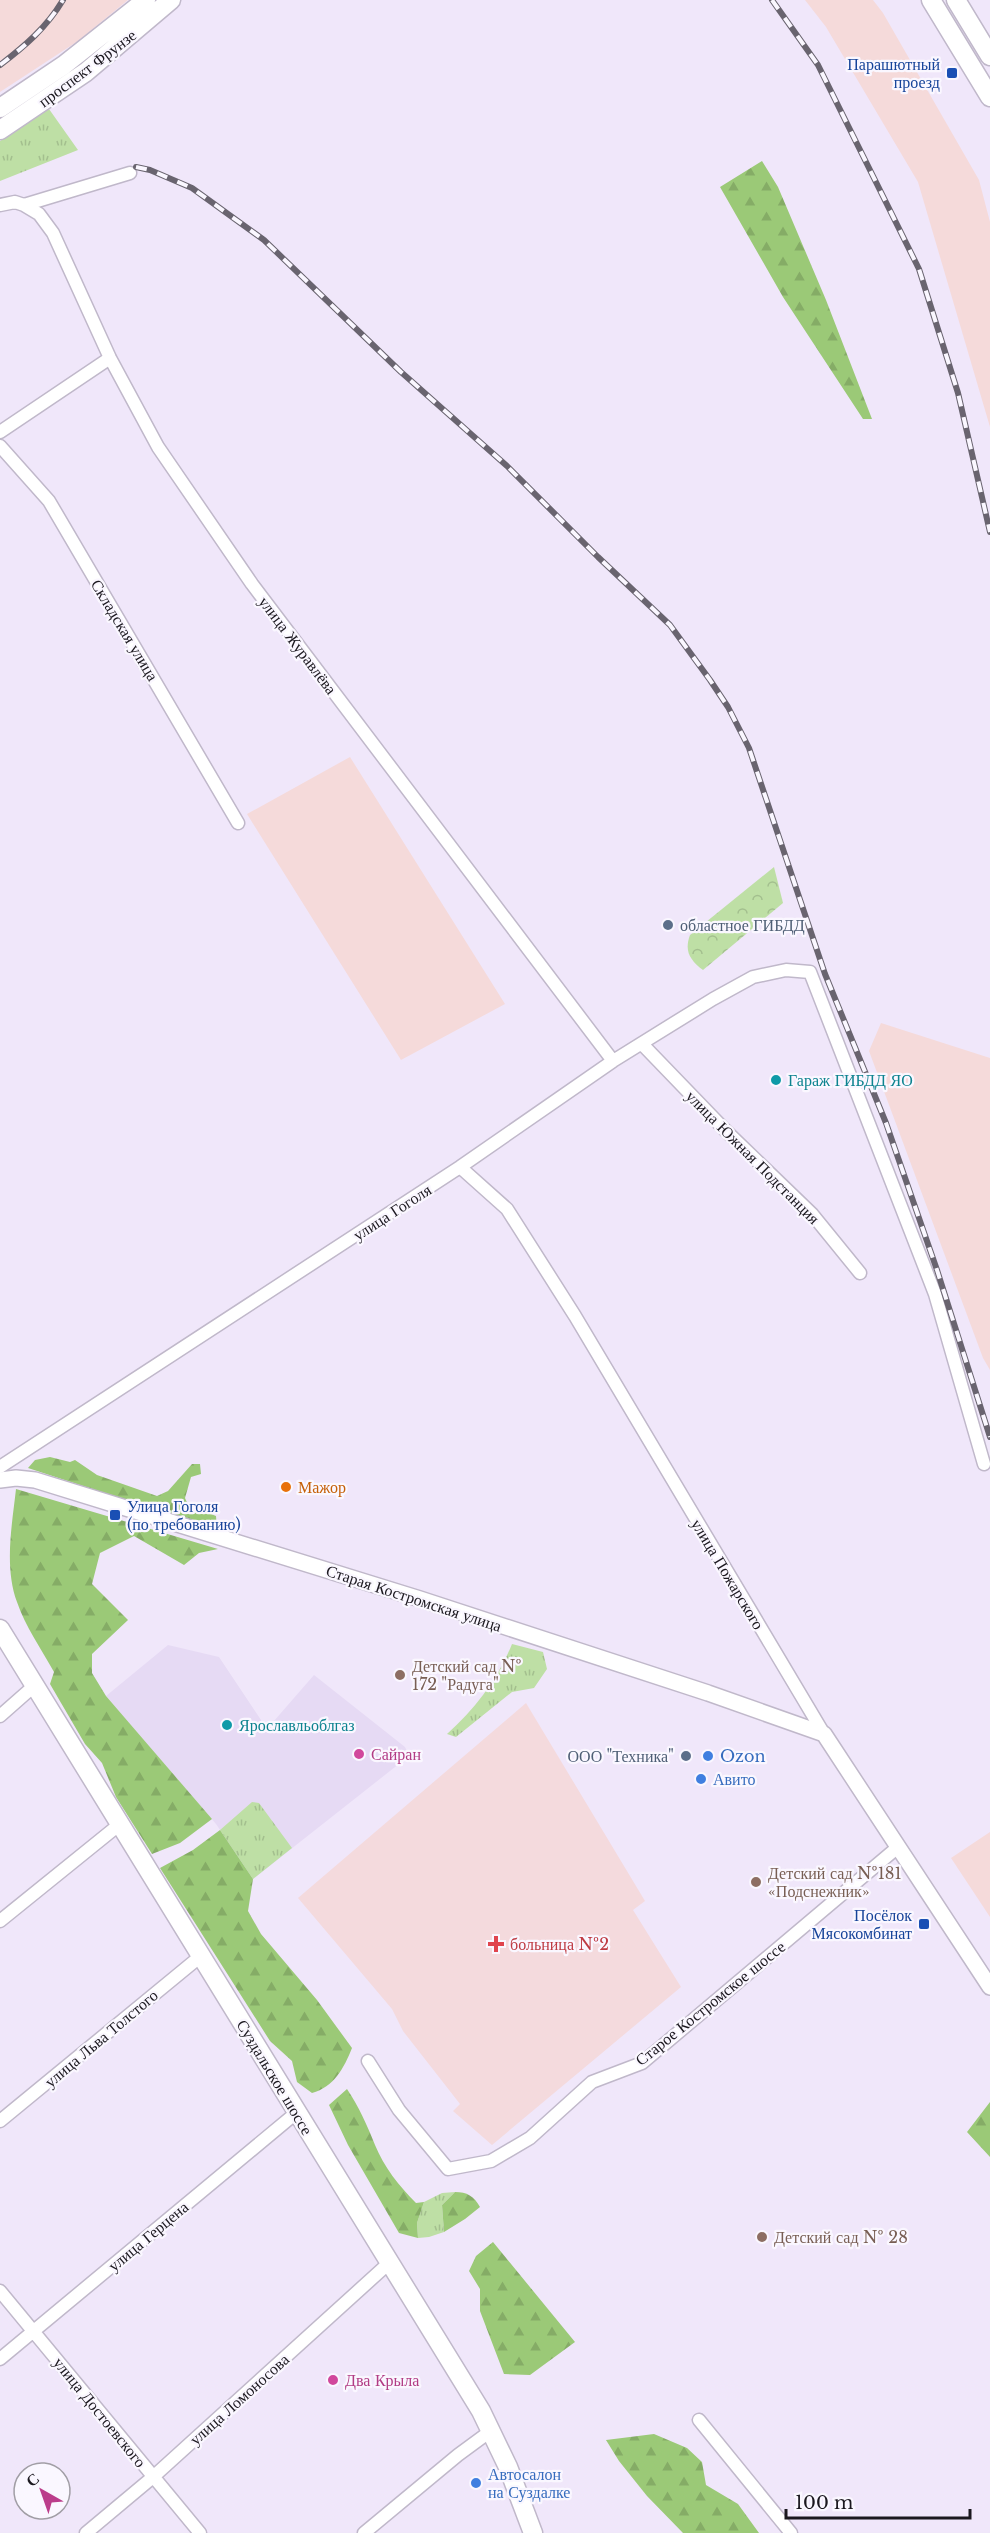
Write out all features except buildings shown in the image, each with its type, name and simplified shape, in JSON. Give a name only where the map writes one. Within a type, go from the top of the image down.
[{"type":"main road","name":"проспект Фрунзе","points":[[0,108],[64,65],[146,0]]},
{"type":"main road","name":"проспект Фрунзе","points":[[0,130],[86,72],[171,0]]},
{"type":"main road","points":[[932,0],[990,97]]},
{"type":"main road","points":[[956,0],[990,56]]},
{"type":"main road","name":"Суздальское шоссе","points":[[0,1629],[492,2430],[532,2533]]},
{"type":"street","points":[[0,205],[15,202],[24,205],[130,173]]},
{"type":"street","name":"улица Журавлёва","points":[[24,205],[39,214],[53,233],[110,358],[158,447],[252,584],[613,1061]]},
{"type":"street","points":[[0,432],[110,358]]},
{"type":"street","name":"Складская улица","points":[[0,446],[49,501],[238,823]]},
{"type":"street","name":"улица Гоголя","points":[[1,1470],[460,1167],[613,1061],[753,977],[786,970],[810,972],[935,1294],[984,1464]]},
{"type":"street","name":"улица Южная Подстанция","points":[[643,1045],[725,1130],[812,1214],[860,1273]]},
{"type":"street","name":"улица Пожарского","points":[[460,1167],[483,1185],[507,1209],[575,1316],[824,1734],[990,1987]]},
{"type":"street","name":"Старая Костромская улица","points":[[1,1470],[420,1599],[708,1693],[824,1734]]},
{"type":"street","points":[[0,1716],[34,1686]]},
{"type":"street","points":[[0,1921],[120,1824]]},
{"type":"street","name":"Старое Костромское шоссе","points":[[368,2061],[399,2110],[448,2169],[491,2161],[530,2138],[592,2082],[642,2063],[898,1847]]},
{"type":"street","name":"улица Льва Толстого","points":[[0,2121],[202,1955]]},
{"type":"street","name":"улица Герцена","points":[[0,2359],[296,2113]]},
{"type":"street","name":"улица Ломоносова","points":[[86,2533],[153,2477],[389,2263]]},
{"type":"street","name":"улица Достоевского","points":[[0,2291],[200,2533]]},
{"type":"street","points":[[699,2420],[791,2533]]},
{"type":"street","points":[[364,2533],[492,2430]]},
{"type":"shaded area","points":[[0,0],[128,0],[78,41],[0,92]]},
{"type":"shaded area","points":[[805,0],[873,0],[883,13],[979,180],[990,222],[990,427],[918,182],[826,27]]},
{"type":"shaded area","points":[[350,757],[505,1004],[401,1060],[247,814]]},
{"type":"shaded area","points":[[881,1023],[990,1058],[990,1370],[983,1358],[869,1051]]},
{"type":"shaded area","points":[[168,1645],[219,1657],[267,1729],[314,1675],[405,1747],[409,1756],[253,1879],[216,1824],[106,1696]]},
{"type":"shaded area","name":"больница №2","points":[[526,1703],[645,1901],[633,1910],[681,1987],[492,2145],[453,2111],[460,2104],[403,2031],[392,2009],[298,1898]]},
{"type":"shaded area","points":[[990,1832],[990,1917],[951,1858]]},
{"type":"green space","points":[[49,109],[78,150],[0,181],[0,141]]},
{"type":"green space","points":[[762,161],[778,187],[826,300],[872,419],[863,419],[783,297],[720,187]]},
{"type":"green space","points":[[774,867],[783,903],[703,970],[689,955],[690,935]]},
{"type":"green space","points":[[50,1457],[70,1462],[75,1460],[97,1475],[157,1496],[168,1491],[192,1464],[200,1464],[201,1474],[191,1477],[185,1498],[188,1505],[216,1516],[217,1530],[28,1468],[35,1460]]},
{"type":"green space","points":[[16,1489],[218,1549],[199,1553],[184,1565],[134,1536],[100,1553],[92,1584],[128,1620],[92,1654],[92,1673],[106,1696],[212,1819],[180,1843],[152,1854],[116,1797],[102,1763],[85,1744],[50,1684],[54,1672],[24,1620],[13,1589],[10,1546]]},
{"type":"green space","points":[[512,1644],[543,1652],[547,1669],[534,1688],[512,1692],[456,1737],[447,1734],[485,1693]]},
{"type":"green space","points":[[252,1802],[259,1803],[292,1848],[253,1879],[220,1830]]},
{"type":"green space","points":[[220,1830],[253,1879],[248,1911],[261,1934],[317,2000],[352,2048],[337,2076],[326,2086],[312,2093],[297,2082],[292,2061],[270,2041],[160,1868],[193,1850]]},
{"type":"green space","points":[[347,2089],[387,2169],[416,2203],[424,2202],[417,2223],[418,2238],[399,2233],[348,2145],[329,2105]]},
{"type":"green space","points":[[990,2102],[990,2157],[967,2132]]},
{"type":"green space","points":[[455,2192],[442,2205],[444,2232],[418,2238],[417,2223],[424,2202],[442,2193]]},
{"type":"green space","points":[[455,2192],[470,2195],[480,2207],[444,2232],[442,2205]]},
{"type":"green space","points":[[493,2242],[575,2342],[530,2375],[504,2374],[480,2311],[480,2289],[469,2271],[476,2256]]},
{"type":"green space","points":[[654,2434],[687,2448],[702,2462],[706,2485],[738,2504],[759,2533],[683,2533],[647,2496],[619,2461],[606,2440]]},
{"type":"railway","points":[[0,65],[35,36],[63,0]]},
{"type":"railway","points":[[772,0],[818,65],[919,269],[958,393],[990,532]]},
{"type":"railway","points":[[136,167],[150,170],[192,188],[264,240],[401,372],[507,466],[670,625],[710,680],[728,707],[749,748],[825,974],[886,1123],[937,1270],[990,1437]]},
{"type":"place","name":"Парашютный проезд","points":[[952,73]]},
{"type":"place","name":"областное ГИБДД","points":[[668,925]]},
{"type":"place","name":"Гараж ГИБДД ЯО","points":[[776,1080]]},
{"type":"place","name":"Мажор","points":[[286,1487]]},
{"type":"place","name":"Улица Гоголя (по требованию)","points":[[115,1515]]},
{"type":"place","name":"Детский сад № 172 \"Радуга\"","points":[[400,1675]]},
{"type":"place","name":"Ярославльоблгаз","points":[[227,1725]]},
{"type":"place","name":"Сайран","points":[[359,1754]]},
{"type":"place","name":"ООО \"Техника\"","points":[[686,1756]]},
{"type":"place","name":"Ozon","points":[[708,1756]]},
{"type":"place","name":"Авито","points":[[701,1779]]},
{"type":"place","name":"Детский сад №181 «Подснежник»","points":[[756,1882]]},
{"type":"place","name":"Посёлок Мясокомбинат","points":[[924,1924]]},
{"type":"place","name":"больница №2","points":[[496,1944]]},
{"type":"place","name":"Детский сад № 28","points":[[762,2237]]},
{"type":"place","name":"Два Крыла","points":[[333,2380]]},
{"type":"place","name":"Автосалон на Суздалке","points":[[476,2483]]}]
